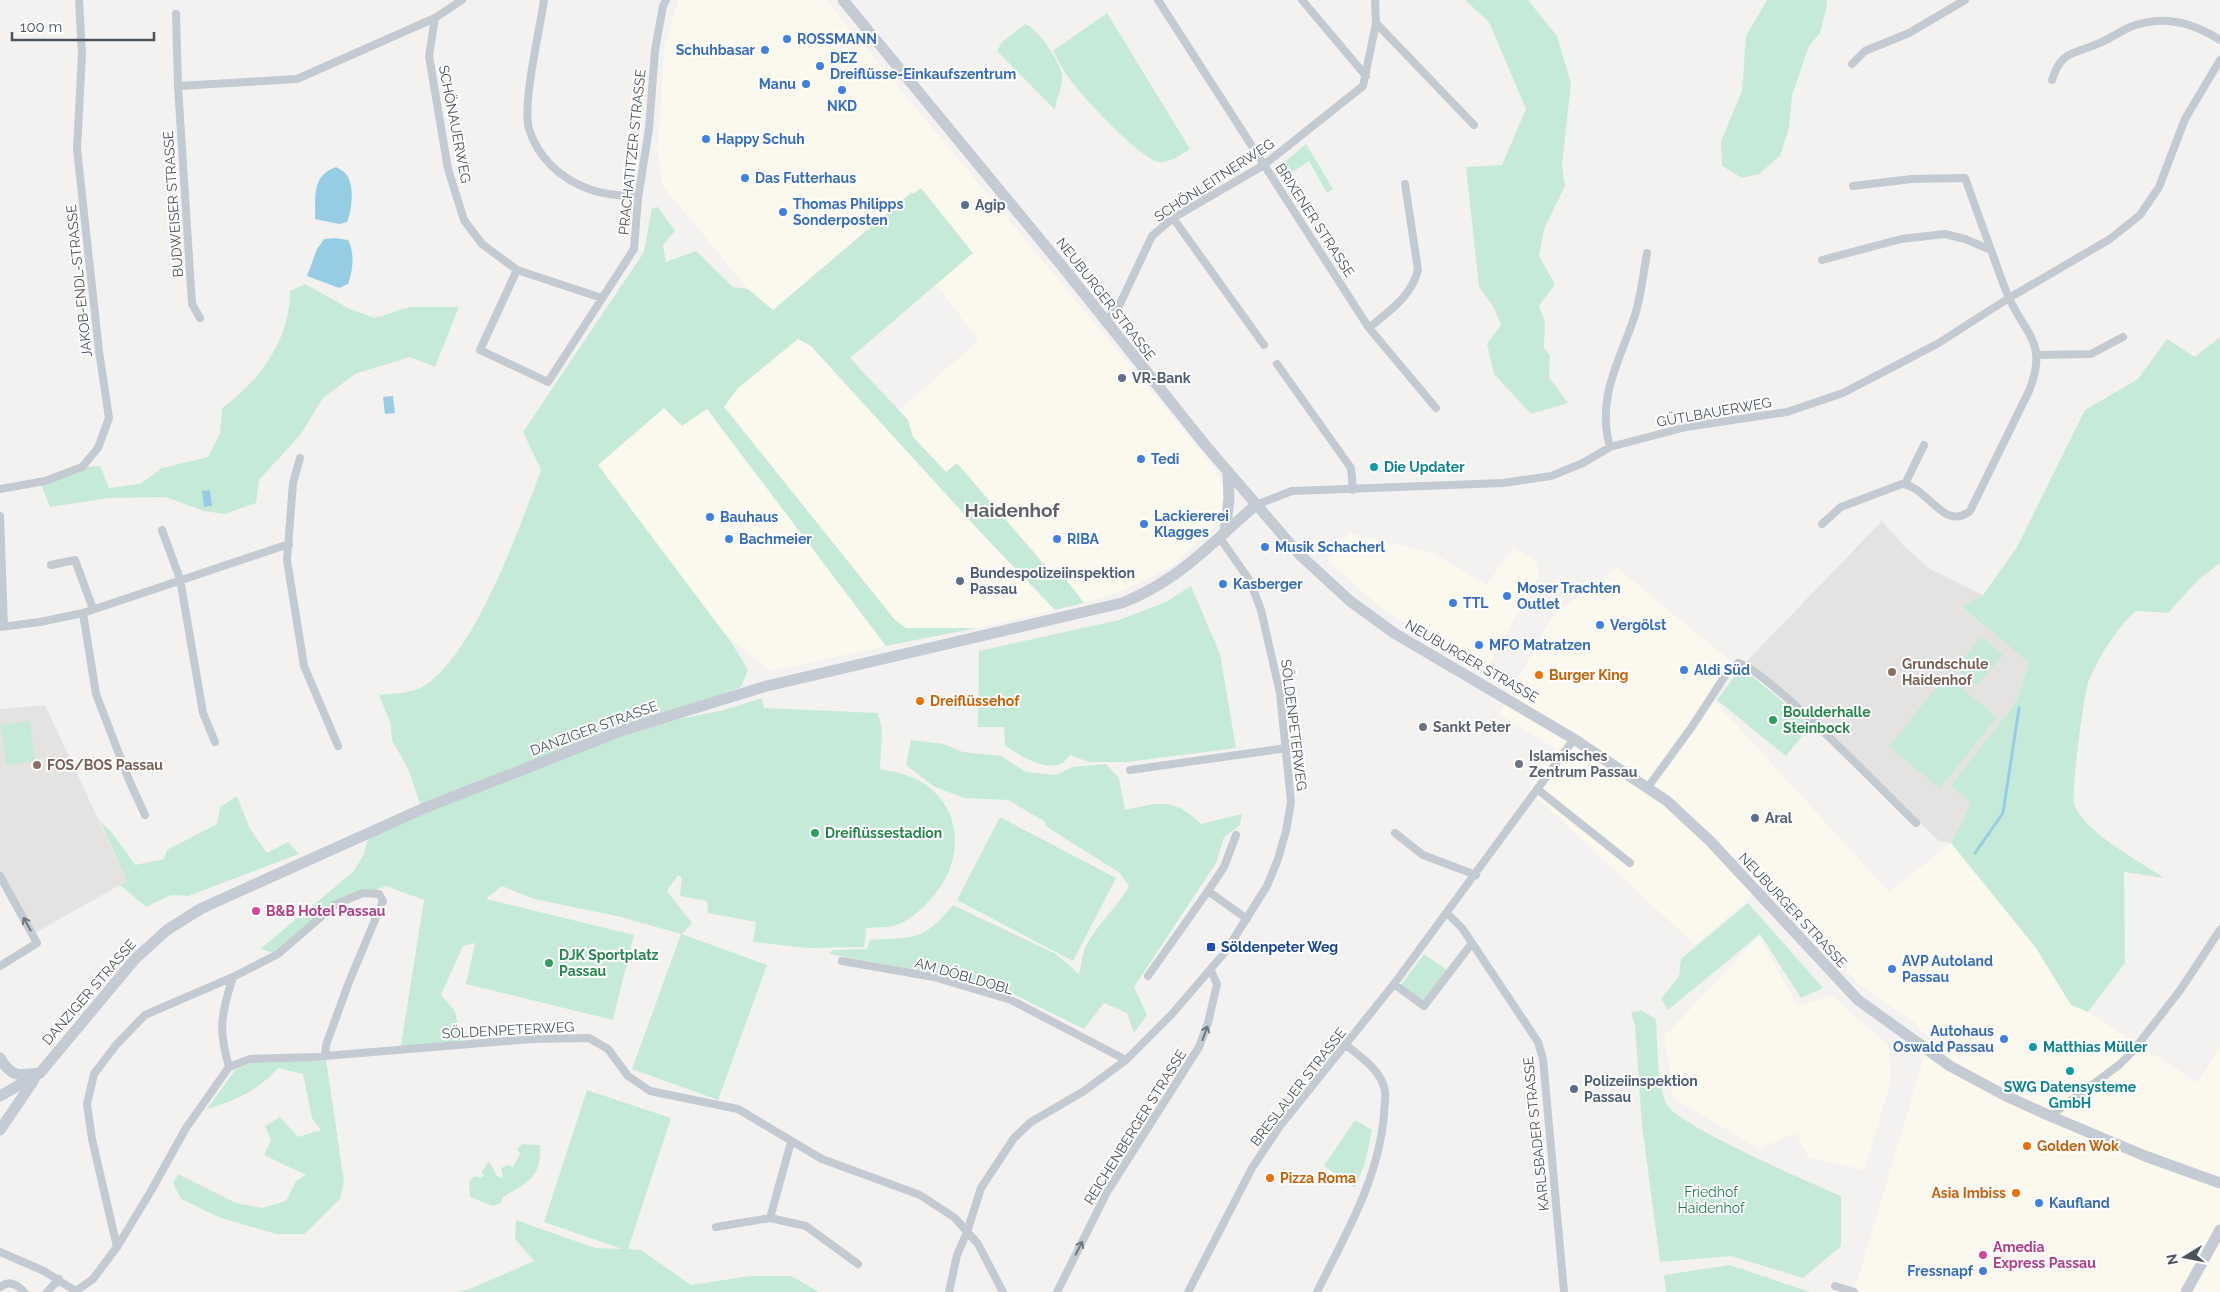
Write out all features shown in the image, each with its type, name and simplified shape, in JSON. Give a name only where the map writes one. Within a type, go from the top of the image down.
[{"type":"street","name":"JAKOB-ENDL-STRASSE","points":[[0,489],[45,481],[82,467],[98,448],[109,418],[99,351],[77,149],[82,54],[79,0]]},
{"type":"street","points":[[178,86],[298,79],[435,18],[462,0]]},
{"type":"street","points":[[544,0],[529,106],[529,128],[538,151],[561,175],[590,190],[638,198]]},
{"type":"street","name":"PRACHATITZER STRASSE","points":[[517,270],[480,350],[548,382],[634,249],[638,198],[649,129],[655,50],[663,6],[666,0]]},
{"type":"street","name":"NEUBURGER STRASSE","points":[[843,0],[1228,472],[1299,554],[1350,601],[1394,633],[1574,738],[1667,801],[1710,841],[1858,1000],[1950,1066],[2004,1096],[2050,1116],[2145,1156],[2220,1183]]},
{"type":"street","name":"BRIXENER STRASSE","points":[[1158,0],[1369,328],[1436,408]]},
{"type":"street","points":[[1302,0],[1366,76]]},
{"type":"street","name":"SCHÖNLEITNERWEG","points":[[1105,321],[1118,308],[1152,236],[1173,218],[1264,165],[1363,86],[1376,23],[1375,0]]},
{"type":"street","points":[[1852,64],[1865,51],[1909,33],[1965,0]]},
{"type":"street","name":"BUDWEISER STRASSE","points":[[176,14],[178,86],[192,304],[200,318]]},
{"type":"street","name":"SCHÖNAUERWEG","points":[[435,18],[429,56],[448,169],[464,220],[482,244],[517,270]]},
{"type":"street","points":[[2052,80],[2057,64],[2068,54],[2090,47],[2146,22],[2165,20],[2186,24],[2205,30],[2220,40]]},
{"type":"street","points":[[1376,23],[1474,125]]},
{"type":"street","name":"GÜTLBAUERWEG","points":[[1256,505],[1292,491],[1503,484],[1551,476],[1583,463],[1610,447],[1686,427],[1787,412],[1843,394],[1937,344],[2110,239],[2140,215],[2159,187],[2185,119],[2220,60]]},
{"type":"street","points":[[1822,524],[1841,507],[1892,487],[1906,484],[1917,489],[1944,514],[1952,518],[1959,518],[1970,511],[2029,391],[2034,378],[2038,355],[2032,334],[2010,298],[1965,178],[1922,179],[1853,186]]},
{"type":"street","points":[[1369,328],[1407,296],[1415,283],[1418,270],[1405,184]]},
{"type":"street","points":[[1173,218],[1264,345]]},
{"type":"street","points":[[1822,260],[1901,239],[1945,234],[1965,239],[1991,250]]},
{"type":"street","points":[[1610,447],[1604,428],[1608,386],[1635,315],[1647,253]]},
{"type":"street","points":[[517,270],[602,298]]},
{"type":"street","points":[[2038,355],[2091,354],[2123,337]]},
{"type":"street","points":[[1277,364],[1352,468],[1353,490]]},
{"type":"street","points":[[1906,484],[1924,446]]},
{"type":"street","points":[[300,458],[293,482],[287,560],[304,666],[338,746]]},
{"type":"street","points":[[1222,535],[1229,499],[1228,472]]},
{"type":"street","name":"DANZIGER STRASSE","points":[[0,1096],[40,1073],[135,959],[167,930],[210,904],[422,809],[622,731],[763,687],[1122,603],[1145,594],[1195,560],[1256,505]]},
{"type":"street","points":[[0,516],[2,627],[84,612],[288,544]]},
{"type":"street","points":[[162,530],[180,579],[202,712],[215,742]]},
{"type":"street","name":"SÖLDENPETERWEG","points":[[967,1232],[981,1188],[1014,1138],[1031,1122],[1084,1091],[1126,1060],[1211,971],[1267,886],[1286,831],[1291,802],[1280,693],[1261,610],[1250,581],[1222,535]]},
{"type":"street","points":[[52,565],[74,560],[93,608]]},
{"type":"street","points":[[84,612],[96,694],[129,780],[145,815]]},
{"type":"street","points":[[1648,787],[1691,728],[1726,673],[1738,664],[1753,669],[1826,735],[1916,823]]},
{"type":"street","name":"BRESLAUER STRASSE","points":[[1188,1292],[1252,1168],[1280,1126],[1394,984],[1574,738]]},
{"type":"street","points":[[1130,770],[1287,748]]},
{"type":"street","points":[[1537,789],[1630,863]]},
{"type":"street","points":[[1395,833],[1423,855],[1476,874]]},
{"type":"street","points":[[1148,976],[1224,868],[1236,835]]},
{"type":"street","points":[[0,876],[37,943],[0,966]]},
{"type":"street","points":[[1208,892],[1247,919]]},
{"type":"street","points":[[117,1247],[92,1139],[88,1113],[87,1104],[94,1074],[116,1045],[146,1015],[233,977],[278,954],[336,904],[363,893],[379,894],[383,901],[346,991],[326,1045],[325,1056]]},
{"type":"street","name":"KARLSBADER STRASSE","points":[[1447,913],[1462,928],[1531,1028],[1540,1050],[1564,1292]]},
{"type":"street","points":[[2050,1116],[2119,1065],[2133,1051],[2181,989],[2220,930]]},
{"type":"street","points":[[1394,984],[1424,1006],[1472,943]]},
{"type":"street","name":"AM DÖBLDOBL","points":[[842,961],[934,977],[1011,1000],[1126,1060]]},
{"type":"street","name":"REICHENBERGER STRASSE","points":[[1057,1292],[1107,1192],[1199,1047],[1208,1023],[1217,984],[1211,971]]},
{"type":"street","points":[[0,1252],[20,1259],[59,1279],[76,1291],[93,1279],[117,1247],[151,1192],[186,1128],[229,1067],[223,1045],[222,1011],[233,977]]},
{"type":"street","name":"SÖLDENPETERWEG","points":[[229,1067],[250,1058],[325,1056],[532,1039],[589,1038],[608,1049],[628,1076],[650,1091],[738,1109],[822,1159],[920,1196],[955,1218],[967,1232]]},
{"type":"street","points":[[1316,1292],[1365,1196],[1378,1157],[1383,1121],[1385,1090],[1374,1068],[1346,1045]]},
{"type":"street","points":[[0,1058],[6,1069],[14,1074],[40,1073]]},
{"type":"street","points":[[0,1130],[40,1073]]},
{"type":"street","points":[[770,1218],[791,1142]]},
{"type":"street","points":[[716,1227],[770,1218],[806,1226],[858,1264]]},
{"type":"street","points":[[2186,1292],[2220,1230]]},
{"type":"street","points":[[949,1292],[957,1255],[967,1232],[978,1244],[1003,1292]]},
{"type":"street","points":[[47,1292],[59,1279]]},
{"type":"street","points":[[0,1287],[8,1283],[14,1283],[23,1292]]},
{"type":"street","points":[[1835,1286],[1854,1292]]},
{"type":"shaded area","points":[[678,0],[826,0],[1209,461],[1224,489],[1221,514],[1211,530],[1171,567],[1122,591],[1084,603],[1061,573],[1055,577],[958,464],[947,473],[913,437],[908,420],[899,410],[979,340],[932,280],[921,188],[913,194],[911,193],[773,310],[748,289],[662,185],[658,151],[664,52]]},
{"type":"shaded area","points":[[798,339],[811,346],[985,537],[1055,610],[976,628],[906,628],[895,620],[724,406],[738,388]]},
{"type":"shaded area","points":[[664,408],[707,409],[886,646],[770,671],[716,627],[598,465]]},
{"type":"shaded area","name":"Grundschule Haidenhof","points":[[1882,521],[1903,545],[1930,569],[1983,595],[1961,608],[2029,661],[2016,702],[1951,785],[1971,804],[1951,843],[1939,841],[1837,742],[1746,662]]},
{"type":"shaded area","points":[[1348,533],[1433,553],[1487,585],[1513,547],[1536,561],[1539,575],[1484,674],[1383,609],[1328,561]]},
{"type":"shaded area","points":[[1617,568],[1729,660],[1708,694],[1889,892],[1951,843],[2036,948],[2071,1005],[2088,1012],[2198,1083],[2220,1046],[2220,1292],[1854,1292],[1930,1037],[1917,1027],[1918,1025],[1860,985],[1764,885],[1695,945],[1529,790],[1555,748],[1499,714],[1554,614]]},
{"type":"shaded area","name":"FOS/BOS Passau","points":[[45,705],[127,881],[35,933],[0,870],[0,709]]},
{"type":"shaded area","points":[[1759,936],[1798,1007],[1831,995],[1889,1046],[1891,1081],[1864,1170],[1808,1157],[1796,1133],[1759,1149],[1673,1098],[1665,1036]]},
{"type":"green space","points":[[1465,0],[1528,0],[1557,36],[1571,83],[1562,165],[1565,186],[1544,229],[1539,256],[1555,284],[1539,306],[1545,322],[1544,348],[1550,355],[1549,377],[1568,403],[1531,414],[1494,374],[1487,344],[1501,325],[1493,306],[1479,287],[1466,167],[1502,165],[1526,109],[1489,22]]},
{"type":"green space","points":[[1767,0],[1827,0],[1827,5],[1820,33],[1809,46],[1792,95],[1789,128],[1780,156],[1759,174],[1742,178],[1722,166],[1721,141],[1742,91],[1746,36]]},
{"type":"green space","points":[[1107,13],[1190,149],[1175,158],[1159,162],[1150,158],[1126,140],[1078,89],[1066,74],[1053,51]]},
{"type":"green space","points":[[1025,24],[1042,38],[1061,69],[1061,84],[1055,110],[997,51],[1002,42]]},
{"type":"green space","points":[[1306,144],[1333,189],[1327,193],[1309,161],[1288,175],[1282,164]]},
{"type":"green space","points":[[921,188],[973,253],[850,358],[908,420],[913,437],[946,472],[957,463],[1055,577],[1061,573],[1084,603],[1055,610],[985,537],[811,346],[798,339],[738,388],[724,407],[895,620],[906,628],[976,628],[886,646],[707,409],[682,426],[664,408],[598,465],[731,642],[748,670],[741,687],[626,730],[724,710],[762,698],[764,708],[878,713],[882,730],[880,769],[920,781],[935,793],[946,806],[952,821],[955,838],[954,854],[941,886],[922,908],[903,922],[890,927],[866,928],[864,947],[807,948],[753,942],[756,922],[708,913],[707,901],[680,896],[682,878],[678,875],[667,891],[692,923],[682,934],[767,965],[718,1100],[632,1069],[681,934],[621,917],[534,899],[502,886],[486,899],[634,935],[613,1020],[466,984],[475,943],[463,946],[441,995],[455,1011],[462,1045],[400,1051],[424,900],[386,886],[336,904],[278,954],[260,949],[353,872],[364,854],[370,832],[422,809],[408,769],[392,740],[390,722],[379,695],[408,692],[424,686],[443,670],[461,647],[478,618],[508,555],[541,470],[523,432],[644,252],[652,208],[658,207],[675,231],[663,245],[666,262],[696,251],[733,287],[748,289],[773,310],[912,192],[913,194]]},
{"type":"green space","points":[[305,284],[350,309],[375,318],[409,307],[459,307],[435,367],[410,357],[355,374],[323,398],[300,435],[259,480],[256,503],[225,514],[204,511],[165,497],[109,498],[50,507],[41,484],[86,467],[100,466],[109,488],[140,484],[162,468],[208,457],[220,433],[222,408],[249,385],[260,372],[279,342],[285,326],[289,309],[290,291]]},
{"type":"green space","points":[[2220,337],[2220,563],[2199,579],[2168,613],[2136,611],[2122,626],[2103,652],[2087,688],[2076,763],[2074,804],[2080,815],[2100,835],[2164,878],[2124,872],[2125,963],[2088,1012],[2071,1005],[2036,948],[1951,843],[1971,804],[1951,785],[2016,702],[2029,662],[1961,607],[1983,595],[2017,547],[2085,410],[2138,379],[2167,339],[2195,357]]},
{"type":"green space","points":[[1191,586],[1220,654],[1236,748],[1127,762],[1089,762],[1070,755],[1064,762],[1048,766],[1030,760],[1005,746],[1004,727],[978,727],[979,651],[1119,620],[1166,602]]},
{"type":"green space","points":[[1981,637],[2003,655],[1977,686],[1955,668]]},
{"type":"green space","name":"Boulderhalle Steinbock","points":[[1741,674],[1753,677],[1811,725],[1786,756],[1717,700],[1733,678]]},
{"type":"green space","points":[[1946,675],[1997,717],[1940,788],[1889,747]]},
{"type":"green space","points":[[30,721],[35,761],[6,765],[1,725]]},
{"type":"green space","points":[[911,740],[944,744],[963,752],[1001,756],[1026,772],[1056,775],[1073,767],[1106,764],[1119,778],[1125,810],[1147,805],[1166,804],[1183,809],[1201,824],[1242,814],[1240,825],[1224,837],[1216,863],[1134,987],[1147,1015],[1134,1033],[1127,1013],[1104,1003],[1084,1029],[1015,995],[966,979],[829,954],[833,950],[867,949],[870,940],[907,937],[925,932],[943,917],[953,905],[1056,954],[1079,974],[1083,954],[1092,936],[1129,886],[1120,873],[1047,827],[1044,821],[1008,800],[964,798],[933,786],[906,765]]},
{"type":"green space","points":[[237,796],[250,829],[267,853],[288,842],[299,854],[188,896],[171,895],[146,907],[120,885],[127,881],[100,821],[113,834],[135,865],[164,859],[167,850],[217,824],[220,807]]},
{"type":"green space","points":[[1000,817],[1116,878],[1073,961],[957,900]]},
{"type":"green space","points":[[1748,903],[1823,988],[1801,998],[1760,934],[1668,1010],[1661,999],[1679,976],[1681,959]]},
{"type":"green space","points":[[1424,954],[1447,970],[1423,1002],[1401,985]]},
{"type":"green space","name":"Friedhof Haidenhof","points":[[1641,1010],[1656,1019],[1660,1083],[1666,1103],[1675,1113],[1693,1125],[1746,1153],[1841,1196],[1841,1246],[1803,1278],[1731,1256],[1660,1262],[1642,1125],[1635,1025],[1631,1013]]},
{"type":"green space","points":[[326,1059],[344,1182],[340,1199],[305,1234],[276,1234],[221,1218],[181,1199],[173,1183],[178,1174],[236,1203],[262,1208],[286,1201],[296,1181],[306,1175],[264,1155],[271,1140],[265,1126],[280,1117],[298,1137],[321,1130],[312,1118],[303,1074],[278,1068],[255,1089],[207,1109],[235,1070],[254,1062]]},
{"type":"green space","points":[[587,1090],[671,1118],[628,1249],[641,1250],[691,1285],[750,1276],[791,1276],[819,1292],[458,1292],[472,1288],[534,1261],[515,1239],[516,1220],[595,1248],[622,1249],[544,1222]]},
{"type":"green space","points":[[1355,1120],[1372,1130],[1365,1163],[1355,1188],[1324,1166]]},
{"type":"green space","points":[[522,1144],[540,1145],[539,1165],[532,1177],[503,1197],[501,1203],[493,1206],[470,1197],[469,1183],[474,1176],[481,1178],[484,1175],[481,1173],[489,1161],[497,1176],[503,1178],[501,1168],[507,1165],[513,1167],[520,1154],[517,1149]]},
{"type":"green space","points":[[1730,1265],[1810,1292],[1666,1292],[1664,1275]]},
{"type":"water","points":[[336,167],[346,174],[352,191],[347,222],[339,224],[315,219],[316,188],[322,176]]},
{"type":"water","points":[[324,239],[348,240],[352,256],[352,267],[348,284],[339,288],[307,276],[317,249]]},
{"type":"water","points":[[393,396],[395,413],[385,414],[383,397]]},
{"type":"water","points":[[210,490],[212,506],[204,507],[202,491]]},
{"type":"waterway","points":[[1975,853],[2003,813],[2019,708]]},
{"type":"place","name":"ROSSMANN","points":[[787,39]]},
{"type":"place","name":"Schuhbasar","points":[[765,50]]},
{"type":"place","name":"DEZ Dreiflüsse-Einkaufszentrum","points":[[820,66]]},
{"type":"place","name":"Manu","points":[[806,84]]},
{"type":"place","name":"NKD","points":[[842,90]]},
{"type":"place","name":"Happy Schuh","points":[[706,139]]},
{"type":"place","name":"Das Futterhaus","points":[[745,178]]},
{"type":"place","name":"Agip","points":[[965,205]]},
{"type":"place","name":"Thomas Philipps Sonderposten","points":[[783,212]]},
{"type":"place","name":"VR-Bank","points":[[1122,378]]},
{"type":"place","name":"Tedi","points":[[1141,459]]},
{"type":"place","name":"Die Updater","points":[[1374,467]]},
{"type":"place","name":"Bauhaus","points":[[710,517]]},
{"type":"place","name":"Lackiererei Klagges","points":[[1144,524]]},
{"type":"place","name":"Bachmeier","points":[[729,539]]},
{"type":"place","name":"RIBA","points":[[1057,539]]},
{"type":"place","name":"Musik Schacherl","points":[[1265,547]]},
{"type":"place","name":"Bundespolizeiinspektion Passau","points":[[960,581]]},
{"type":"place","name":"Kasberger","points":[[1223,584]]},
{"type":"place","name":"Moser Trachten Outlet","points":[[1507,596]]},
{"type":"place","name":"TTL","points":[[1453,603]]},
{"type":"place","name":"Vergölst","points":[[1600,625]]},
{"type":"place","name":"MFO Matratzen","points":[[1479,645]]},
{"type":"place","name":"Aldi Süd","points":[[1684,670]]},
{"type":"place","name":"Grundschule Haidenhof","points":[[1892,672]]},
{"type":"place","name":"Burger King","points":[[1539,675]]},
{"type":"place","name":"Dreiflüssehof","points":[[920,701]]},
{"type":"place","name":"Boulderhalle Steinbock","points":[[1773,720]]},
{"type":"place","name":"Sankt Peter","points":[[1423,727]]},
{"type":"place","name":"Islamisches Zentrum Passau","points":[[1519,764]]},
{"type":"place","name":"FOS/BOS Passau","points":[[37,765]]},
{"type":"place","name":"Aral","points":[[1755,818]]},
{"type":"place","name":"Dreiflüssestadion","points":[[815,833]]},
{"type":"place","name":"B&B Hotel Passau","points":[[256,911]]},
{"type":"place","name":"Söldenpeter Weg","points":[[1211,947]]},
{"type":"place","name":"DJK Sportplatz Passau","points":[[549,963]]},
{"type":"place","name":"AVP Autoland Passau","points":[[1892,969]]},
{"type":"place","name":"Autohaus Oswald Passau","points":[[2004,1039]]},
{"type":"place","name":"Matthias Müller","points":[[2033,1047]]},
{"type":"place","name":"SWG Datensysteme GmbH","points":[[2070,1071]]},
{"type":"place","name":"Polizeiinspektion Passau","points":[[1574,1089]]},
{"type":"place","name":"Golden Wok","points":[[2027,1146]]},
{"type":"place","name":"Pizza Roma","points":[[1270,1178]]},
{"type":"place","name":"Asia Imbiss","points":[[2016,1193]]},
{"type":"place","name":"Kaufland","points":[[2039,1203]]},
{"type":"place","name":"Amedia Express Passau","points":[[1983,1255]]},
{"type":"place","name":"Fressnapf","points":[[1983,1271]]},
{"type":"district","name":"Haidenhof","points":[[1012,510]]}]
